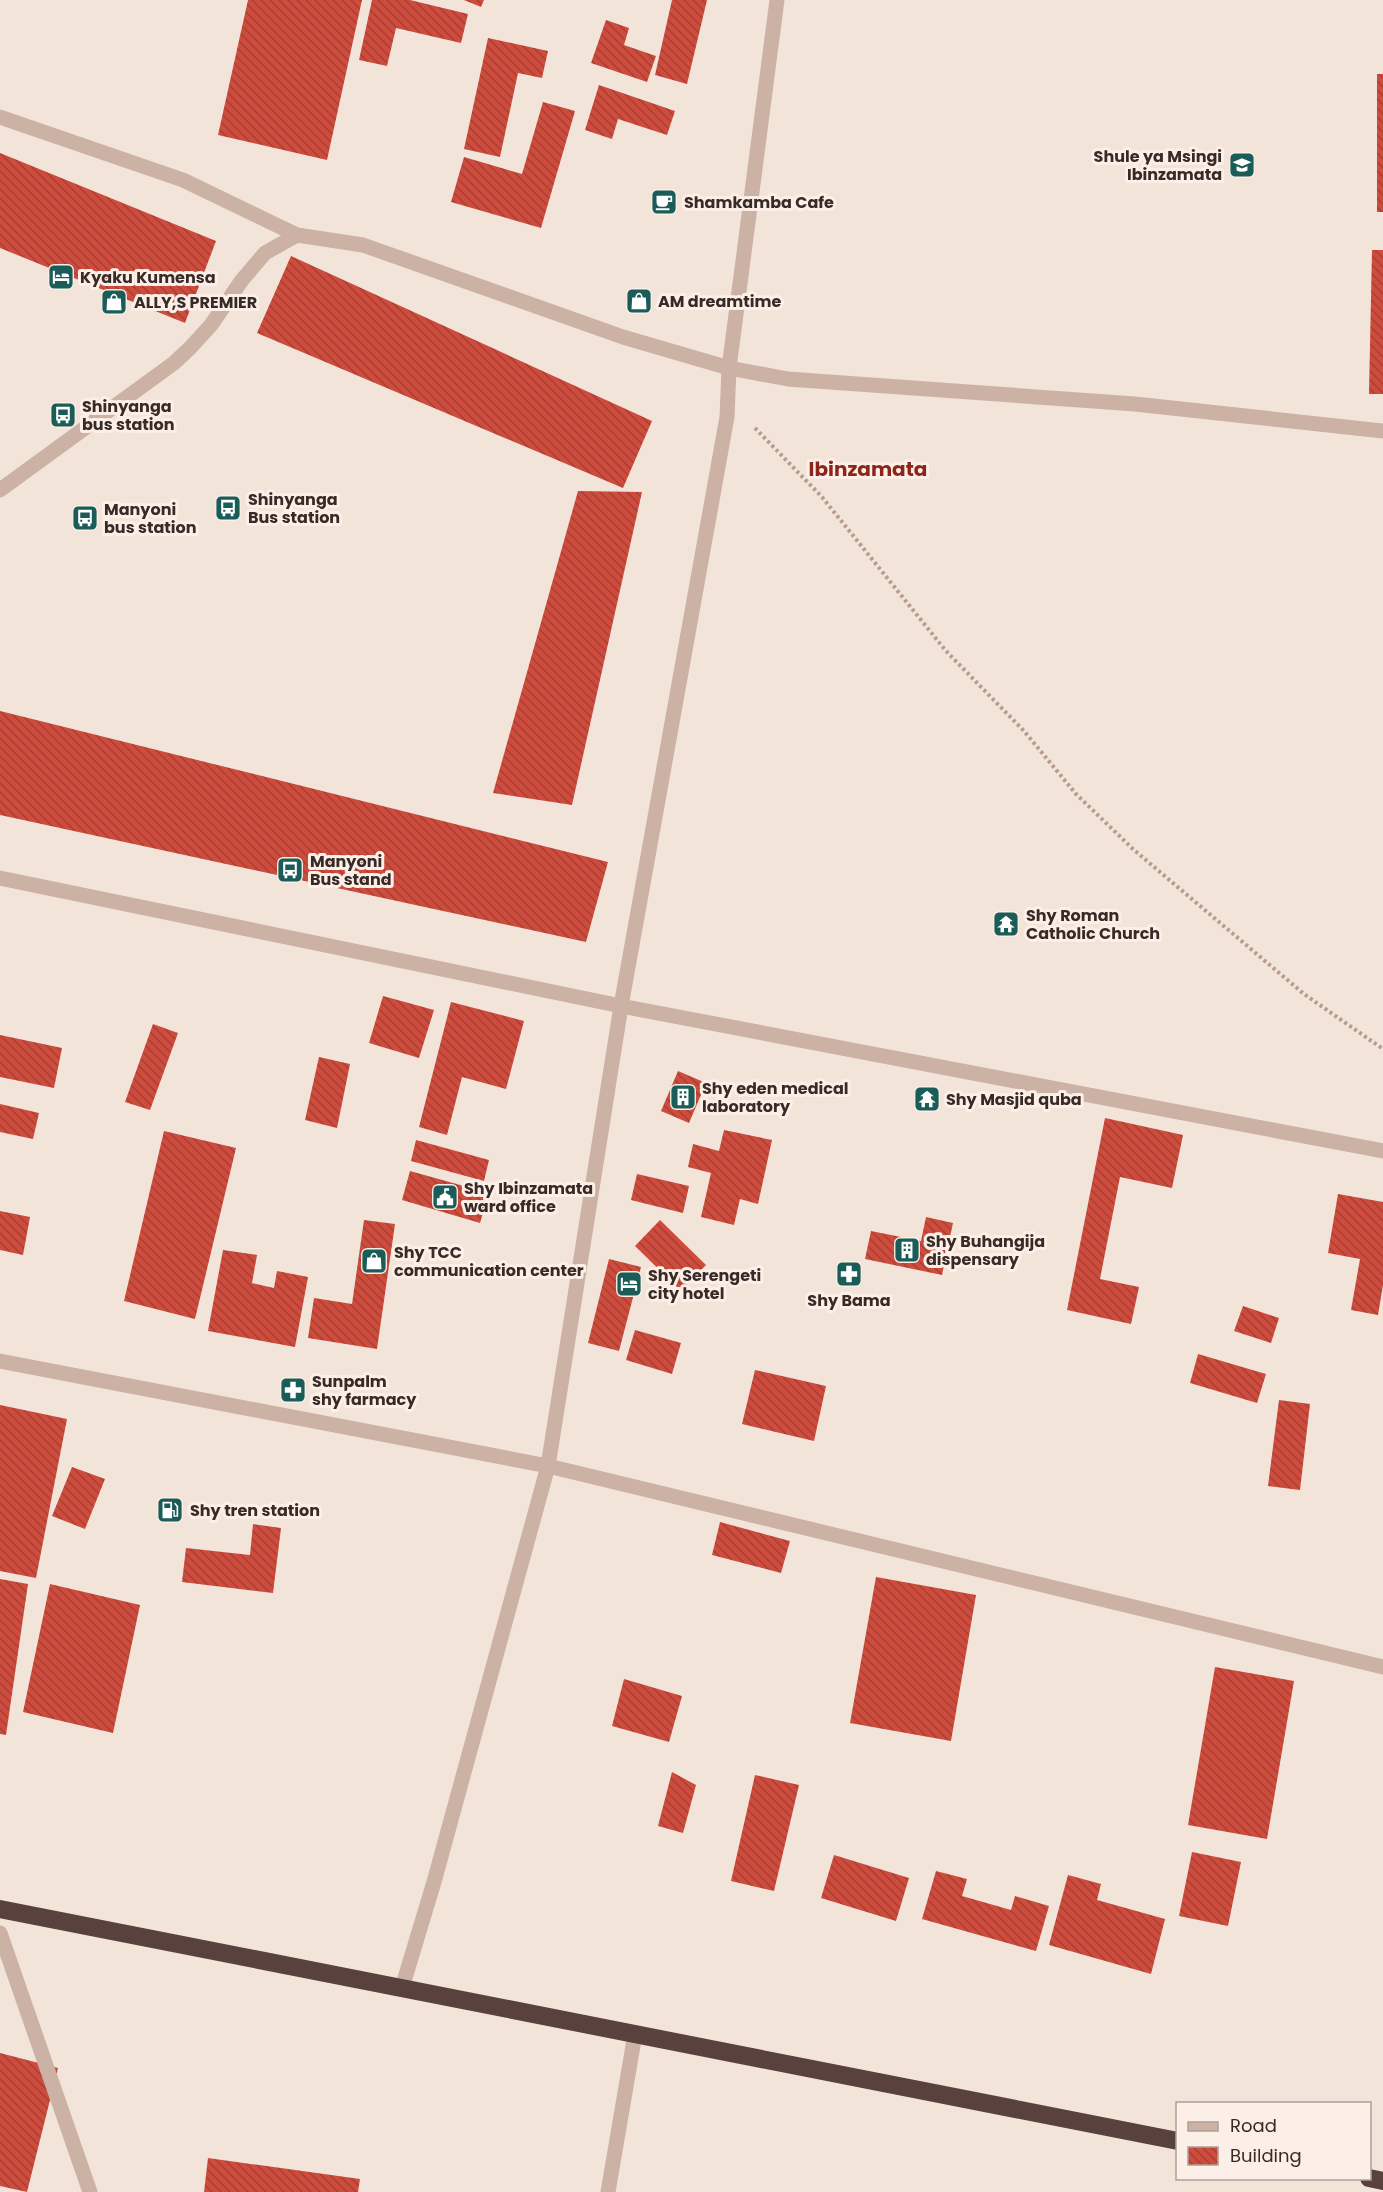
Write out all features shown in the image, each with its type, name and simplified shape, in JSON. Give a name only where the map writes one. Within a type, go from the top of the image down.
[{"type":"highway","points":[[0,1909],[1176,2141]]},
{"type":"street","points":[[402,1988],[434,1882],[548,1466],[621,1006],[728,402],[729,368],[777,0]]},
{"type":"street","points":[[0,117],[183,180],[297,235],[363,245],[623,337],[729,368],[788,379],[1135,404],[1383,431]]},
{"type":"street","points":[[0,490],[174,363],[211,325],[242,280],[266,253],[297,235]]},
{"type":"street","points":[[0,878],[621,1006],[1383,1151]]},
{"type":"street","points":[[0,1361],[548,1466],[1383,1667]]},
{"type":"street","points":[[0,1933],[90,2192]]},
{"type":"street","points":[[608,2192],[635,2034]]},
{"type":"path","points":[[728,402],[822,497],[946,651],[1024,731],[1076,794],[1134,850],[1304,994],[1383,1049]]},
{"type":"building","points":[[248,0],[362,0],[327,160],[218,135]]},
{"type":"building","points":[[372,0],[410,0],[468,14],[461,43],[396,28],[387,66],[359,60]]},
{"type":"building","points":[[464,0],[484,0],[481,7]]},
{"type":"building","points":[[672,0],[707,0],[687,84],[655,75]]},
{"type":"building","points":[[606,20],[629,28],[624,45],[656,56],[647,82],[591,63]]},
{"type":"building","points":[[488,38],[548,51],[542,78],[518,73],[500,157],[464,149]]},
{"type":"building","points":[[1377,74],[1383,74],[1383,212],[1377,212]]},
{"type":"building","points":[[599,85],[675,111],[667,135],[618,119],[612,139],[585,130]]},
{"type":"building","points":[[543,102],[575,111],[541,228],[451,202],[464,157],[522,174]]},
{"type":"building","points":[[0,153],[216,241],[185,323],[0,248]]},
{"type":"building","points":[[1372,250],[1383,250],[1383,394],[1369,394]]},
{"type":"building","points":[[291,256],[652,421],[623,488],[257,333]]},
{"type":"building","points":[[578,491],[642,492],[572,805],[493,793]]},
{"type":"building","points":[[0,711],[608,862],[586,942],[0,815]]},
{"type":"building","points":[[383,996],[434,1010],[419,1058],[369,1043]]},
{"type":"building","points":[[451,1002],[524,1021],[506,1089],[462,1077],[447,1135],[419,1127]]},
{"type":"building","points":[[153,1024],[178,1033],[150,1110],[125,1102]]},
{"type":"building","points":[[0,1035],[62,1048],[54,1088],[0,1077]]},
{"type":"building","points":[[319,1057],[350,1064],[337,1128],[305,1120]]},
{"type":"building","name":"Shy eden medical laboratory","points":[[678,1071],[706,1083],[689,1123],[661,1111]]},
{"type":"building","points":[[0,1104],[39,1113],[33,1139],[0,1132]]},
{"type":"building","points":[[1105,1118],[1183,1135],[1172,1188],[1120,1177],[1100,1279],[1139,1287],[1131,1324],[1067,1310]]},
{"type":"building","points":[[724,1130],[772,1140],[758,1204],[740,1199],[734,1225],[701,1217],[711,1173],[688,1167],[693,1144],[719,1151]]},
{"type":"building","points":[[164,1131],[236,1148],[195,1319],[124,1301]]},
{"type":"building","points":[[416,1140],[489,1160],[484,1181],[411,1161]]},
{"type":"building","name":"Shy Ibinzamata ward office","points":[[410,1171],[489,1193],[480,1223],[402,1200]]},
{"type":"building","points":[[637,1174],[689,1186],[683,1213],[631,1200]]},
{"type":"building","points":[[1338,1194],[1383,1202],[1383,1285],[1378,1315],[1351,1310],[1360,1259],[1328,1253]]},
{"type":"building","points":[[0,1211],[30,1217],[23,1255],[0,1250]]},
{"type":"building","name":"Shy Buhangija dispensary","points":[[926,1217],[953,1223],[942,1275],[865,1259],[871,1231],[921,1241]]},
{"type":"building","name":"Shy TCC communication center","points":[[364,1220],[395,1224],[377,1349],[308,1338],[314,1298],[352,1304]]},
{"type":"building","points":[[660,1220],[706,1265],[681,1291],[635,1246]]},
{"type":"building","points":[[223,1250],[257,1255],[252,1283],[274,1288],[277,1271],[308,1277],[295,1347],[208,1331]]},
{"type":"building","points":[[609,1259],[641,1267],[619,1351],[588,1343]]},
{"type":"building","points":[[1243,1306],[1279,1318],[1271,1343],[1234,1331]]},
{"type":"building","points":[[635,1330],[681,1343],[672,1374],[626,1360]]},
{"type":"building","points":[[1198,1354],[1266,1374],[1257,1403],[1190,1383]]},
{"type":"building","points":[[755,1370],[826,1386],[814,1441],[742,1424]]},
{"type":"building","points":[[1279,1400],[1310,1404],[1300,1490],[1268,1486]]},
{"type":"building","points":[[0,1405],[67,1419],[36,1578],[0,1571]]},
{"type":"building","points":[[72,1467],[105,1479],[85,1529],[52,1516]]},
{"type":"building","points":[[720,1522],[790,1541],[781,1573],[712,1555]]},
{"type":"building","points":[[253,1524],[281,1528],[273,1593],[182,1582],[186,1548],[250,1555]]},
{"type":"building","points":[[876,1577],[976,1595],[951,1741],[850,1723]]},
{"type":"building","points":[[0,1579],[28,1584],[6,1735],[0,1734]]},
{"type":"building","points":[[50,1584],[140,1605],[113,1733],[23,1712]]},
{"type":"building","points":[[1215,1667],[1294,1681],[1267,1839],[1188,1825]]},
{"type":"building","points":[[624,1679],[682,1696],[669,1742],[612,1726]]},
{"type":"building","points":[[672,1772],[696,1785],[683,1833],[658,1826]]},
{"type":"building","points":[[755,1775],[799,1785],[774,1891],[731,1881]]},
{"type":"building","points":[[1192,1852],[1241,1862],[1228,1926],[1179,1916]]},
{"type":"building","points":[[834,1855],[909,1878],[896,1921],[821,1898]]},
{"type":"building","points":[[936,1871],[967,1879],[962,1896],[1011,1910],[1015,1896],[1049,1906],[1036,1951],[922,1919]]},
{"type":"building","points":[[1068,1875],[1101,1884],[1097,1900],[1165,1919],[1151,1974],[1049,1945]]},
{"type":"building","points":[[0,2053],[58,2068],[27,2192],[0,2186]]},
{"type":"building","points":[[208,2158],[360,2179],[358,2192],[204,2192]]},
{"type":"place","name":"Shule ya Msingi Ibinzamata","points":[[1242,165]]},
{"type":"place","name":"Shamkamba Cafe","points":[[664,202]]},
{"type":"place","name":"Kyaku Kumensa","points":[[61,277]]},
{"type":"place","name":"AM dreamtime","points":[[639,301]]},
{"type":"place","name":"ALLY,S PREMIER","points":[[114,302]]},
{"type":"place","name":"Shinyanga bus station","points":[[63,415]]},
{"type":"place","name":"Shinyanga Bus station","points":[[228,508]]},
{"type":"place","name":"Manyoni bus station","points":[[85,518]]},
{"type":"place","name":"Manyoni Bus stand","points":[[290,870]]},
{"type":"place","name":"Shy Roman Catholic Church","points":[[1006,924]]},
{"type":"place","name":"Shy eden medical laboratory","points":[[683,1097]]},
{"type":"place","name":"Shy Masjid quba","points":[[927,1099]]},
{"type":"place","name":"Shy Ibinzamata ward office","points":[[445,1197]]},
{"type":"place","name":"Shy Buhangija dispensary","points":[[907,1250]]},
{"type":"place","name":"Shy TCC communication center","points":[[374,1261]]},
{"type":"place","name":"Shy Bama","points":[[849,1274]]},
{"type":"place","name":"Shy Serengeti city hotel","points":[[629,1284]]},
{"type":"place","name":"Sunpalm shy farmacy","points":[[293,1390]]},
{"type":"place","name":"Shy tren station","points":[[170,1510]]},
{"type":"district","name":"Ibinzamata","points":[[868,469]]}]
